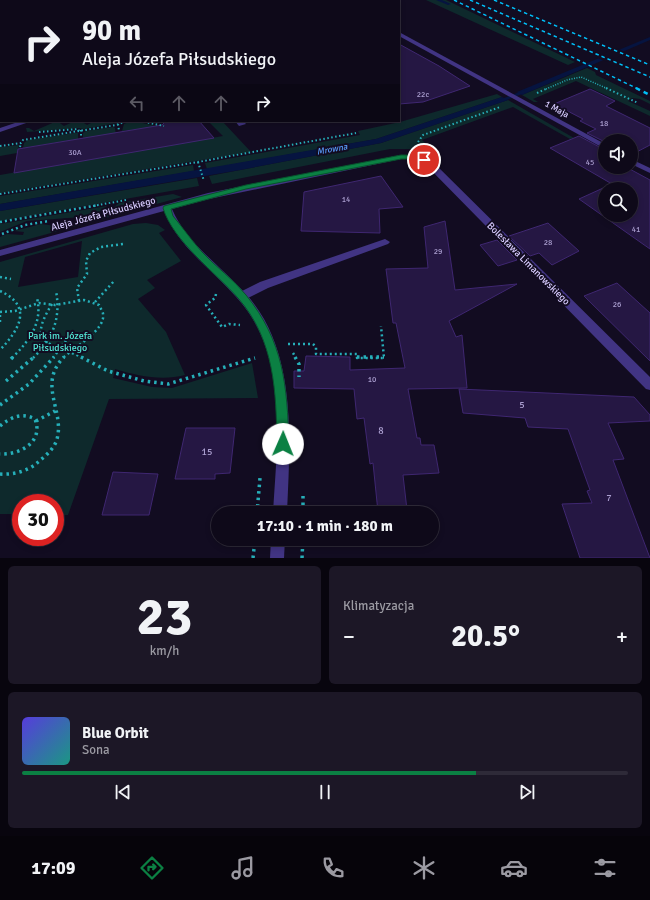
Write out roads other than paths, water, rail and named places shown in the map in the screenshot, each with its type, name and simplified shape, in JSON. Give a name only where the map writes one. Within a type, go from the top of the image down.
[{"type":"street","name":"1 Maja","points":[[400,35],[598,143]]},
{"type":"street","points":[[0,130],[25,122]]},
{"type":"street","name":"Aleja Józefa Piłsudskiego","points":[[0,253],[246,187],[401,157]]},
{"type":"street","name":"Bolesława Limanowskiego","points":[[401,157],[415,157],[430,163],[650,385]]},
{"type":"street","points":[[638,165],[650,171]]},
{"type":"street","points":[[167,208],[170,217],[198,254],[242,296],[257,318],[266,335],[278,370],[282,394],[284,430],[280,506]]},
{"type":"street","points":[[242,296],[264,285],[385,242]]},
{"type":"street","points":[[277,558],[278,546]]},
{"type":"water","points":[[650,37],[650,40],[522,95],[517,92]]},
{"type":"water","points":[[502,97],[508,100],[381,143],[240,170],[0,211],[0,204],[376,139]]},
{"type":"waterway","points":[[438,0],[449,4]]},
{"type":"waterway","name":"Mrowna","points":[[497,102],[529,90]]},
{"type":"railway","points":[[454,0],[638,89]]},
{"type":"railway","points":[[470,0],[650,77]]},
{"type":"railway","points":[[494,0],[650,65]]},
{"type":"railway","points":[[638,89],[650,95]]},
{"type":"park label","name":"Park im. Józefa Piłsudskiego","points":[[60,340]]}]
